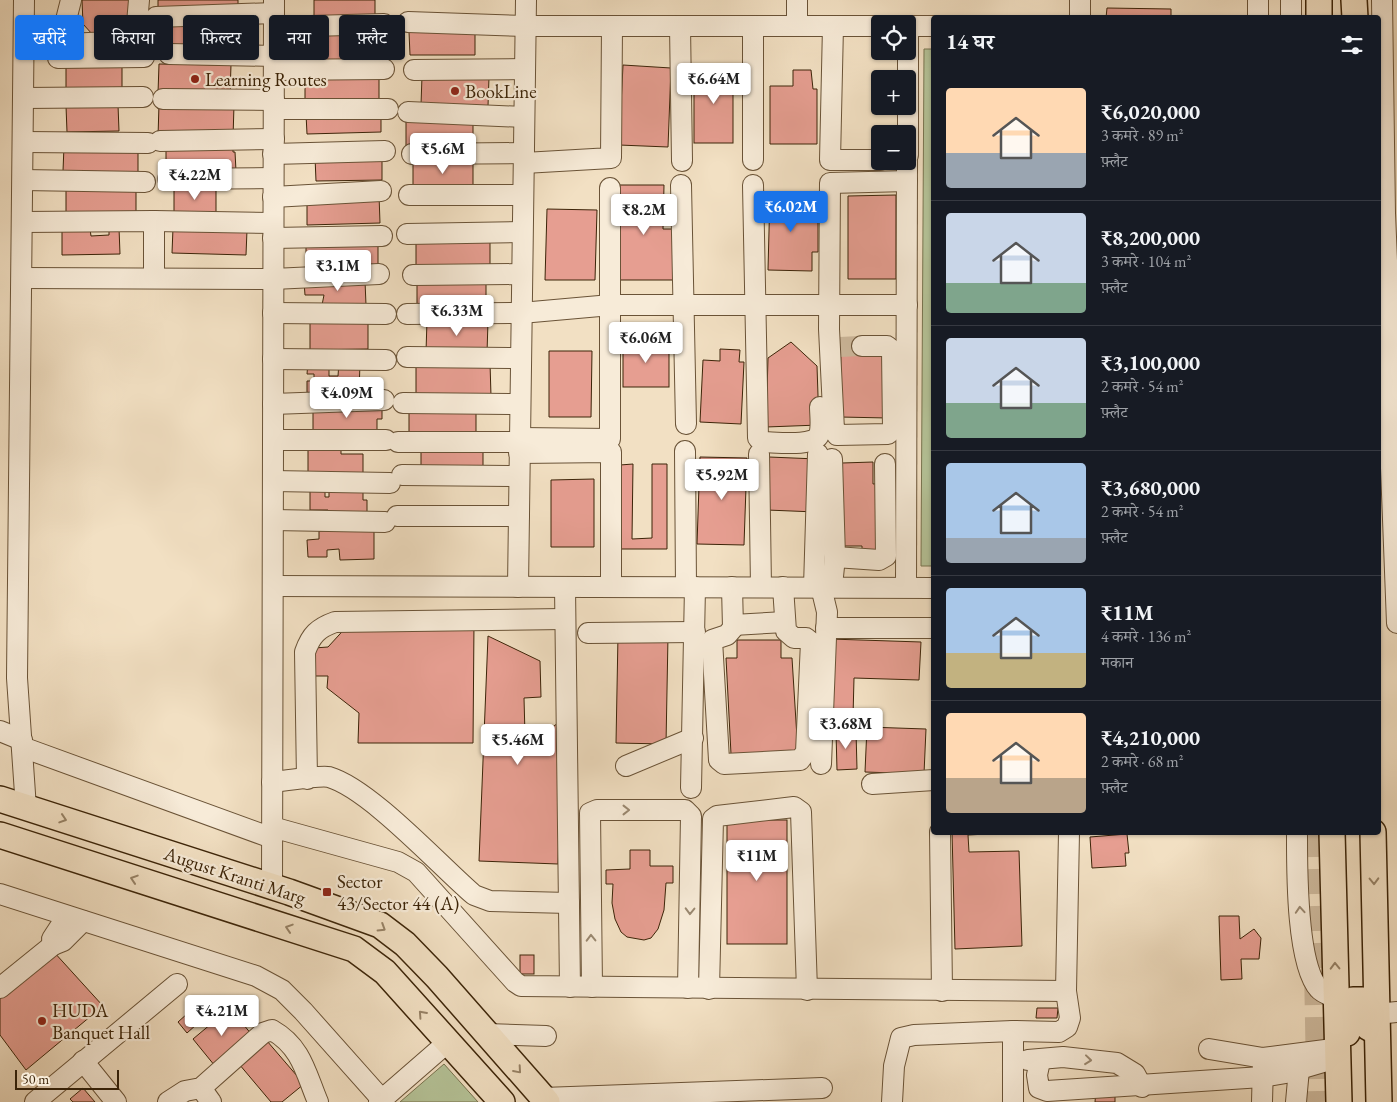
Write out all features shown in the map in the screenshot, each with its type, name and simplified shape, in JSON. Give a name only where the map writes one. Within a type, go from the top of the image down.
[{"type":"main road","points":[[1319,15],[1320,0]]},
{"type":"main road","points":[[1354,0],[1354,15]]},
{"type":"main road","name":"August Kranti Marg","points":[[0,800],[272,886],[380,925],[405,944],[545,1100]]},
{"type":"main road","name":"August Kranti Marg","points":[[0,835],[354,948],[385,972],[502,1102]]},
{"type":"main road","points":[[1332,835],[1339,1102]]},
{"type":"main road","points":[[1373,835],[1387,1013],[1379,1097]]},
{"type":"main road","points":[[1339,1102],[1345,1086],[1348,1008],[1353,1000],[1363,1000],[1369,1009],[1371,1077],[1379,1097]]},
{"type":"street","points":[[24,0],[24,15]]},
{"type":"street","points":[[67,15],[71,0]]},
{"type":"street","points":[[84,43],[132,41],[136,35],[139,0]]},
{"type":"street","points":[[518,587],[526,0]]},
{"type":"street","points":[[797,0],[797,26]]},
{"type":"street","points":[[1080,0],[1080,15]]},
{"type":"street","points":[[1258,0],[1258,15]]},
{"type":"street","points":[[1291,0],[1291,15]]},
{"type":"street","points":[[1382,0],[1385,213],[1390,309],[1388,390],[1397,623]]},
{"type":"street","points":[[272,886],[274,13]]},
{"type":"street","points":[[173,16],[274,13],[339,20]]},
{"type":"street","points":[[408,22],[526,26],[871,26]]},
{"type":"street","points":[[412,154],[524,158],[611,158],[612,26]]},
{"type":"street","points":[[680,26],[682,161]]},
{"type":"street","points":[[753,26],[753,160]]},
{"type":"street","points":[[833,26],[830,160],[871,160]]},
{"type":"street","points":[[916,26],[931,26]]},
{"type":"street","points":[[173,54],[274,63],[384,69]]},
{"type":"street","points":[[24,60],[17,678],[26,808]]},
{"type":"street","points":[[908,60],[908,125]]},
{"type":"street","points":[[414,70],[525,70]]},
{"type":"street","points":[[24,98],[153,98],[388,109]]},
{"type":"street","points":[[408,112],[524,117]]},
{"type":"street","points":[[23,142],[154,142],[385,151]]},
{"type":"street","points":[[906,587],[908,170]]},
{"type":"street","points":[[168,179],[273,188],[381,191]]},
{"type":"street","points":[[23,180],[145,182]]},
{"type":"street","points":[[754,185],[758,438],[762,442],[812,442],[818,437],[820,432],[830,183],[907,181]]},
{"type":"street","points":[[681,185],[686,424]]},
{"type":"street","points":[[519,444],[610,438],[612,305],[610,188]]},
{"type":"street","points":[[409,195],[523,195]]},
{"type":"street","points":[[23,222],[154,221],[382,236]]},
{"type":"street","points":[[154,221],[154,278]]},
{"type":"street","points":[[407,234],[522,232]]},
{"type":"street","points":[[22,278],[273,279],[379,274]]},
{"type":"street","points":[[413,275],[522,274]]},
{"type":"street","points":[[407,314],[521,312],[612,305],[907,305]]},
{"type":"street","points":[[825,305],[835,347],[835,433],[888,434],[893,430],[892,350],[887,346],[862,346]]},
{"type":"street","points":[[273,313],[386,314]]},
{"type":"street","points":[[407,357],[520,358]]},
{"type":"street","points":[[273,360],[386,360]]},
{"type":"street","points":[[273,404],[393,401],[520,404]]},
{"type":"street","points":[[273,440],[519,444],[611,452],[611,587]]},
{"type":"street","points":[[685,451],[691,587],[695,632],[691,788]]},
{"type":"street","points":[[759,454],[761,587]]},
{"type":"street","points":[[821,764],[827,612],[822,587],[825,456],[835,557],[822,587]]},
{"type":"street","points":[[835,557],[884,559],[886,556],[885,468],[906,473]]},
{"type":"street","points":[[273,481],[519,476]]},
{"type":"street","points":[[273,520],[518,516]]},
{"type":"street","points":[[272,586],[931,588]]},
{"type":"street","points":[[565,586],[570,987]]},
{"type":"street","points":[[732,587],[732,632],[712,640],[719,760],[724,764],[800,760],[806,752],[811,642],[806,638],[794,638],[788,634],[785,622],[783,587]]},
{"type":"street","points":[[307,779],[305,652],[310,637],[320,627],[335,622],[564,619]]},
{"type":"street","points":[[733,625],[785,622]]},
{"type":"street","points":[[826,628],[931,628]]},
{"type":"street","points":[[588,633],[695,632]]},
{"type":"street","points":[[0,661],[17,678]]},
{"type":"street","points":[[0,731],[22,744],[272,832],[398,862],[416,872],[430,886],[515,982],[530,988],[1066,991]]},
{"type":"street","points":[[626,766],[693,738]]},
{"type":"street","points":[[272,782],[327,776],[342,783],[375,805],[474,895],[490,902],[569,904]]},
{"type":"street","points":[[872,784],[931,780]]},
{"type":"street","points":[[709,989],[713,819],[717,816],[794,807],[801,812],[807,990]]},
{"type":"street","points":[[592,987],[590,814],[597,810],[685,810],[691,816],[688,988]]},
{"type":"street","points":[[940,835],[942,991]]},
{"type":"street","points":[[892,1102],[894,1066],[901,1038],[914,1035],[1014,1031],[1059,1032],[1067,1027],[1070,1018],[1066,991],[1068,835]]},
{"type":"street","points":[[1297,835],[1302,935],[1309,970],[1319,990],[1336,998]]},
{"type":"street","points":[[0,894],[256,976],[282,990],[303,1011],[381,1101],[448,1042]]},
{"type":"street","points":[[0,988],[53,945],[63,941],[75,918]]},
{"type":"street","points":[[35,1102],[177,984]]},
{"type":"street","points":[[168,1102],[185,1091],[206,1095],[263,1033],[272,1030],[281,1035],[302,1060],[318,1102]]},
{"type":"street","points":[[1013,1102],[1014,1031]]},
{"type":"street","points":[[487,1034],[546,1036]]},
{"type":"street","points":[[1209,1049],[1262,1068],[1299,1069],[1337,1053]]},
{"type":"street","points":[[1040,1061],[1037,1075],[1039,1088],[1047,1092],[1065,1095],[1142,1087],[1262,1068],[1337,1053]]},
{"type":"street","points":[[1013,1060],[1040,1061],[1046,1058],[1063,1057],[1117,1063],[1136,1074],[1142,1087]]},
{"type":"street","points":[[83,1061],[116,1102]]},
{"type":"street","points":[[1262,1068],[1262,1102]]},
{"type":"street","points":[[1296,1102],[1299,1069]]},
{"type":"street","points":[[545,1100],[822,1088]]},
{"type":"green space","points":[[924,49],[931,49],[931,566],[921,566]]},
{"type":"green space","points":[[444,1064],[478,1102],[400,1102]]},
{"type":"building","points":[[82,0],[134,0],[137,12],[134,15],[94,15],[93,35],[84,25]]},
{"type":"building","points":[[158,0],[238,0],[238,11],[158,10]]},
{"type":"building","points":[[314,0],[375,0],[375,15],[339,15],[339,20],[329,20],[329,15],[314,15]]},
{"type":"building","points":[[1107,8],[1171,9],[1171,15],[1106,15]]},
{"type":"building","points":[[173,25],[183,25],[183,48],[173,48]]},
{"type":"building","points":[[475,31],[475,55],[410,55],[409,32]]},
{"type":"building","points":[[329,32],[339,32],[339,60],[368,60],[368,65],[302,63],[302,60],[329,60]]},
{"type":"building","points":[[66,63],[122,63],[122,89],[66,89]]},
{"type":"building","name":"Learning Routes","points":[[159,64],[231,65],[230,94],[158,93]]},
{"type":"building","points":[[623,65],[671,68],[668,147],[619,145]]},
{"type":"building","points":[[694,66],[733,66],[733,143],[694,143]]},
{"type":"building","points":[[793,70],[811,70],[813,89],[817,89],[817,144],[770,144],[770,86],[793,86]]},
{"type":"building","points":[[305,75],[379,75],[379,103],[305,103]]},
{"type":"building","name":"BookLine","points":[[422,76],[489,77],[488,106],[421,105]]},
{"type":"building","points":[[159,104],[234,105],[233,138],[158,137]]},
{"type":"building","points":[[118,105],[119,131],[67,132],[66,106]]},
{"type":"building","points":[[381,112],[381,132],[307,134],[306,114]]},
{"type":"building","points":[[406,120],[473,120],[473,145],[406,146]]},
{"type":"building","points":[[166,145],[233,145],[236,171],[218,171],[217,167],[166,169]]},
{"type":"building","points":[[64,146],[138,147],[138,172],[63,171]]},
{"type":"building","points":[[382,156],[382,180],[316,181],[315,157]]},
{"type":"building","points":[[473,160],[473,190],[413,190],[413,161]]},
{"type":"building","points":[[619,185],[664,185],[663,229],[674,229],[674,280],[614,280],[619,225]]},
{"type":"building","points":[[216,186],[216,215],[174,215],[174,187]]},
{"type":"building","points":[[66,188],[136,188],[136,215],[66,216]]},
{"type":"building","points":[[770,193],[809,194],[808,219],[818,219],[818,252],[812,252],[812,271],[768,270]]},
{"type":"building","points":[[379,195],[380,223],[307,225],[307,197]]},
{"type":"building","points":[[896,195],[896,279],[848,279],[848,196]]},
{"type":"building","points":[[547,209],[597,210],[595,280],[545,280]]},
{"type":"building","points":[[119,228],[120,254],[62,255],[62,230],[90,229],[91,236],[109,235],[109,229]]},
{"type":"building","points":[[173,228],[247,230],[246,255],[172,253]]},
{"type":"building","points":[[416,237],[490,238],[490,266],[416,265]]},
{"type":"building","points":[[306,242],[378,242],[378,270],[306,270]]},
{"type":"building","points":[[417,280],[486,281],[486,309],[417,308]]},
{"type":"building","points":[[365,281],[366,305],[322,305],[324,295],[305,295],[304,282]]},
{"type":"building","points":[[427,320],[488,321],[487,353],[426,352]]},
{"type":"building","points":[[368,321],[368,349],[310,350],[310,322]]},
{"type":"building","points":[[623,341],[669,341],[669,387],[623,387]]},
{"type":"building","points":[[791,342],[817,366],[819,425],[766,427],[768,358]]},
{"type":"building","points":[[841,343],[861,343],[889,351],[888,418],[840,417]]},
{"type":"building","points":[[720,349],[740,350],[739,362],[744,362],[741,424],[700,422],[703,360],[720,361]]},
{"type":"building","points":[[549,351],[592,351],[591,417],[549,417]]},
{"type":"building","points":[[308,362],[329,362],[329,376],[338,376],[339,362],[360,362],[359,394],[307,393],[307,381],[314,381],[314,374],[307,374]]},
{"type":"building","points":[[490,363],[491,396],[416,397],[416,365]]},
{"type":"building","points":[[409,405],[476,405],[476,437],[409,437]]},
{"type":"building","points":[[382,407],[382,419],[377,419],[377,431],[313,430],[313,409]]},
{"type":"building","points":[[308,445],[341,445],[341,454],[363,454],[363,476],[308,477]]},
{"type":"building","points":[[421,445],[483,445],[483,473],[421,473]]},
{"type":"building","points":[[700,457],[747,458],[744,545],[697,544]]},
{"type":"building","points":[[769,457],[817,459],[816,512],[767,510]]},
{"type":"building","points":[[873,462],[873,484],[883,483],[884,550],[862,550],[862,546],[844,546],[842,463]]},
{"type":"building","points":[[633,464],[632,539],[652,538],[652,464],[667,464],[667,549],[620,549],[620,465]]},
{"type":"building","points":[[594,479],[594,547],[551,547],[551,480]]},
{"type":"building","points":[[310,488],[325,488],[325,497],[329,497],[329,488],[363,488],[363,500],[367,500],[367,514],[328,514],[328,510],[310,510]]},
{"type":"building","points":[[374,529],[374,559],[340,560],[339,549],[327,550],[327,557],[308,557],[307,540],[319,539],[319,531]]},
{"type":"building","points":[[350,623],[474,623],[473,743],[358,743],[359,713],[327,688],[328,676],[315,676],[314,648],[328,647]]},
{"type":"building","points":[[618,635],[668,636],[666,744],[616,743]]},
{"type":"building","points":[[488,636],[540,661],[541,697],[524,698],[525,735],[542,735],[562,720],[558,864],[479,861]]},
{"type":"building","points":[[830,639],[921,642],[919,680],[854,678],[853,717],[827,716]]},
{"type":"building","points":[[737,640],[781,640],[781,658],[792,658],[798,754],[731,754],[726,658],[737,658]]},
{"type":"building","points":[[867,727],[926,729],[924,774],[865,772]]},
{"type":"building","points":[[856,731],[857,769],[837,770],[836,732]]},
{"type":"building","points":[[727,820],[787,820],[787,944],[727,944]]},
{"type":"building","points":[[952,835],[968,835],[969,852],[1019,851],[1022,946],[955,949]]},
{"type":"building","points":[[1127,835],[1129,853],[1125,853],[1126,866],[1092,868],[1090,837]]},
{"type":"building","points":[[630,850],[650,850],[650,866],[673,866],[673,883],[666,883],[664,910],[658,929],[651,938],[644,940],[627,937],[621,932],[615,919],[612,903],[613,884],[606,884],[606,870],[630,869]]},
{"type":"building","points":[[1219,916],[1239,916],[1240,939],[1254,929],[1261,938],[1259,959],[1241,959],[1242,979],[1221,980]]},
{"type":"building","name":"HUDA Banquet Hall","points":[[53,951],[103,1006],[26,1070],[0,1035],[0,996]]},
{"type":"building","points":[[520,955],[534,955],[534,974],[520,974]]},
{"type":"building","points":[[197,1005],[206,1016],[187,1033],[178,1022]]},
{"type":"building","points":[[230,1008],[252,1035],[215,1066],[193,1039]]},
{"type":"building","points":[[1037,1008],[1058,1008],[1057,1018],[1036,1018]]},
{"type":"building","points":[[267,1041],[304,1084],[282,1102],[271,1102],[239,1064]]},
{"type":"building","points":[[83,1088],[95,1102],[73,1102],[70,1099]]},
{"type":"building","points":[[1096,1090],[1115,1090],[1115,1102],[1095,1102]]},
{"type":"tunnel","points":[[840,347],[862,346]]},
{"type":"tunnel","points":[[1314,835],[1319,1102]]},
{"type":"place","name":"Learning Routes","points":[[195,79]]},
{"type":"place","name":"BookLine","points":[[455,91]]},
{"type":"place","name":"Sector 43/Sector 44 (A)","points":[[327,892]]},
{"type":"place","name":"HUDA Banquet Hall","points":[[42,1021]]}]
